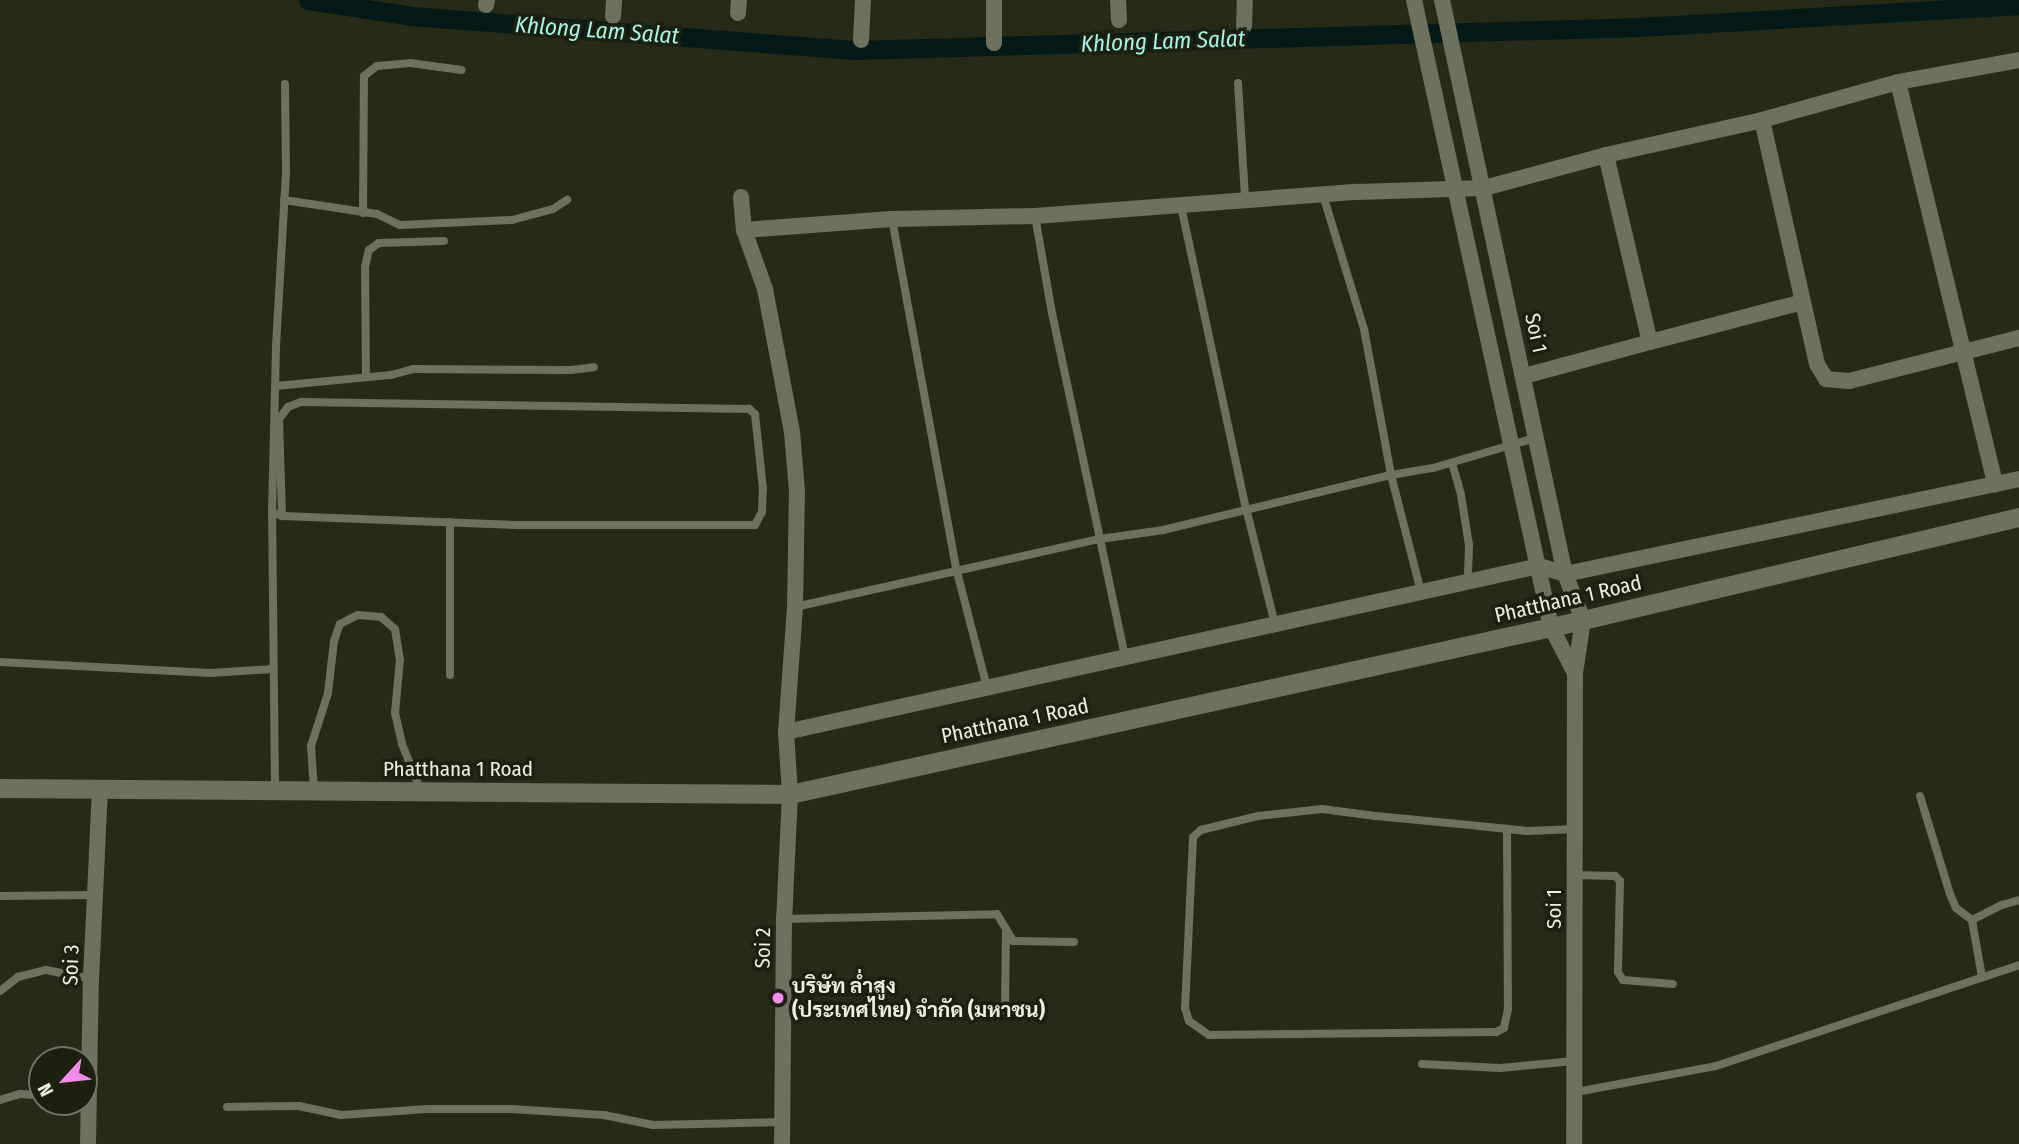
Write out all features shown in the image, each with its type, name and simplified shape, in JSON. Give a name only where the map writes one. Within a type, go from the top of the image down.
[{"type":"main road","name":"Phatthana 1 Road","points":[[0,788],[790,794],[1583,620],[2019,517]]},
{"type":"street","points":[[861,40],[863,0]]},
{"type":"street","points":[[994,43],[995,0]]},
{"type":"street","points":[[1118,0],[1119,20]]},
{"type":"street","points":[[1244,26],[1245,0]]},
{"type":"street","name":"Soi 1","points":[[1414,0],[1445,132],[1550,627],[1575,673]]},
{"type":"street","name":"Soi 1","points":[[1442,0],[1565,574],[1583,620],[1575,673],[1574,1144]]},
{"type":"street","points":[[744,230],[891,219],[1035,216],[1245,199],[1484,188],[1606,155],[1762,120],[1898,82],[2019,60]]},
{"type":"street","points":[[1898,82],[1961,353],[1995,484]]},
{"type":"street","points":[[1762,120],[1817,364],[1826,379],[1849,381],[2019,338]]},
{"type":"street","points":[[1606,155],[1650,342]]},
{"type":"street","name":"Soi 2","points":[[741,197],[744,230],[765,289],[792,432],[797,491],[795,607],[786,732],[790,794],[784,919],[782,1144]]},
{"type":"street","points":[[1524,376],[1803,302]]},
{"type":"street","points":[[786,732],[1539,566],[1565,574],[2019,479]]},
{"type":"street","name":"Soi 3","points":[[89,1046],[100,789]]},
{"type":"street","name":"Soi 3","points":[[88,1116],[89,1144]]},
{"type":"lane","points":[[363,213],[364,76],[377,66],[410,63],[461,70]]},
{"type":"lane","points":[[1238,83],[1245,199]]},
{"type":"lane","points":[[275,790],[272,512],[284,200],[285,84]]},
{"type":"lane","points":[[1323,195],[1364,330],[1391,475],[1421,592]]},
{"type":"lane","points":[[284,200],[377,214],[400,225],[512,220],[553,209],[567,200]]},
{"type":"lane","points":[[1181,206],[1246,508],[1275,624]]},
{"type":"lane","points":[[1035,216],[1055,326],[1125,657]]},
{"type":"lane","points":[[891,219],[957,572],[987,687]]},
{"type":"lane","points":[[366,377],[365,267],[369,250],[379,243],[444,241]]},
{"type":"lane","points":[[276,386],[366,377],[413,369],[570,370],[594,367]]},
{"type":"lane","points":[[272,512],[282,516],[450,522],[755,524],[762,512],[763,489],[755,414],[749,409],[301,402],[288,407],[279,419],[282,516]]},
{"type":"lane","points":[[795,607],[1100,539],[1163,530],[1246,508],[1452,463],[1535,438]]},
{"type":"lane","points":[[1452,463],[1469,545],[1468,582]]},
{"type":"lane","points":[[450,522],[450,675]]},
{"type":"lane","points":[[314,790],[311,746],[328,692],[334,641],[340,624],[358,615],[381,617],[395,629],[400,659],[395,713],[402,744],[421,791]]},
{"type":"lane","points":[[0,662],[211,673],[273,668]]},
{"type":"lane","points":[[1920,796],[1950,894],[1956,908],[1972,920],[1982,977]]},
{"type":"lane","points":[[1507,829],[1508,1009],[1504,1028],[1496,1032],[1209,1034],[1189,1021],[1185,1008],[1193,837],[1200,830],[1258,816],[1322,809],[1507,829],[1575,829]]},
{"type":"lane","points":[[1575,875],[1615,876],[1620,881],[1618,972],[1623,980],[1673,984]]},
{"type":"lane","points":[[0,896],[95,895]]},
{"type":"lane","points":[[1972,920],[2019,900]]},
{"type":"lane","points":[[784,919],[997,914],[1013,941],[1074,942]]},
{"type":"lane","points":[[1005,1010],[1006,933]]},
{"type":"lane","points":[[1576,1092],[1716,1066],[2019,965]]},
{"type":"lane","points":[[0,991],[18,976],[46,970],[91,979]]},
{"type":"lane","points":[[1422,1064],[1500,1068],[1574,1061]]},
{"type":"lane","points":[[0,1100],[28,1094]]},
{"type":"lane","points":[[227,1107],[299,1106],[341,1115],[428,1109],[512,1110],[604,1115],[653,1125],[782,1122]]},
{"type":"waterway","name":"Khlong Lam Salat","points":[[308,0],[412,16],[856,50],[1639,27],[2019,5]]},
{"type":"place","name":"บริษัท ล่ำสูง (ประเทศไทย) จำกัด (มหาชน)","points":[[778,998]]}]
